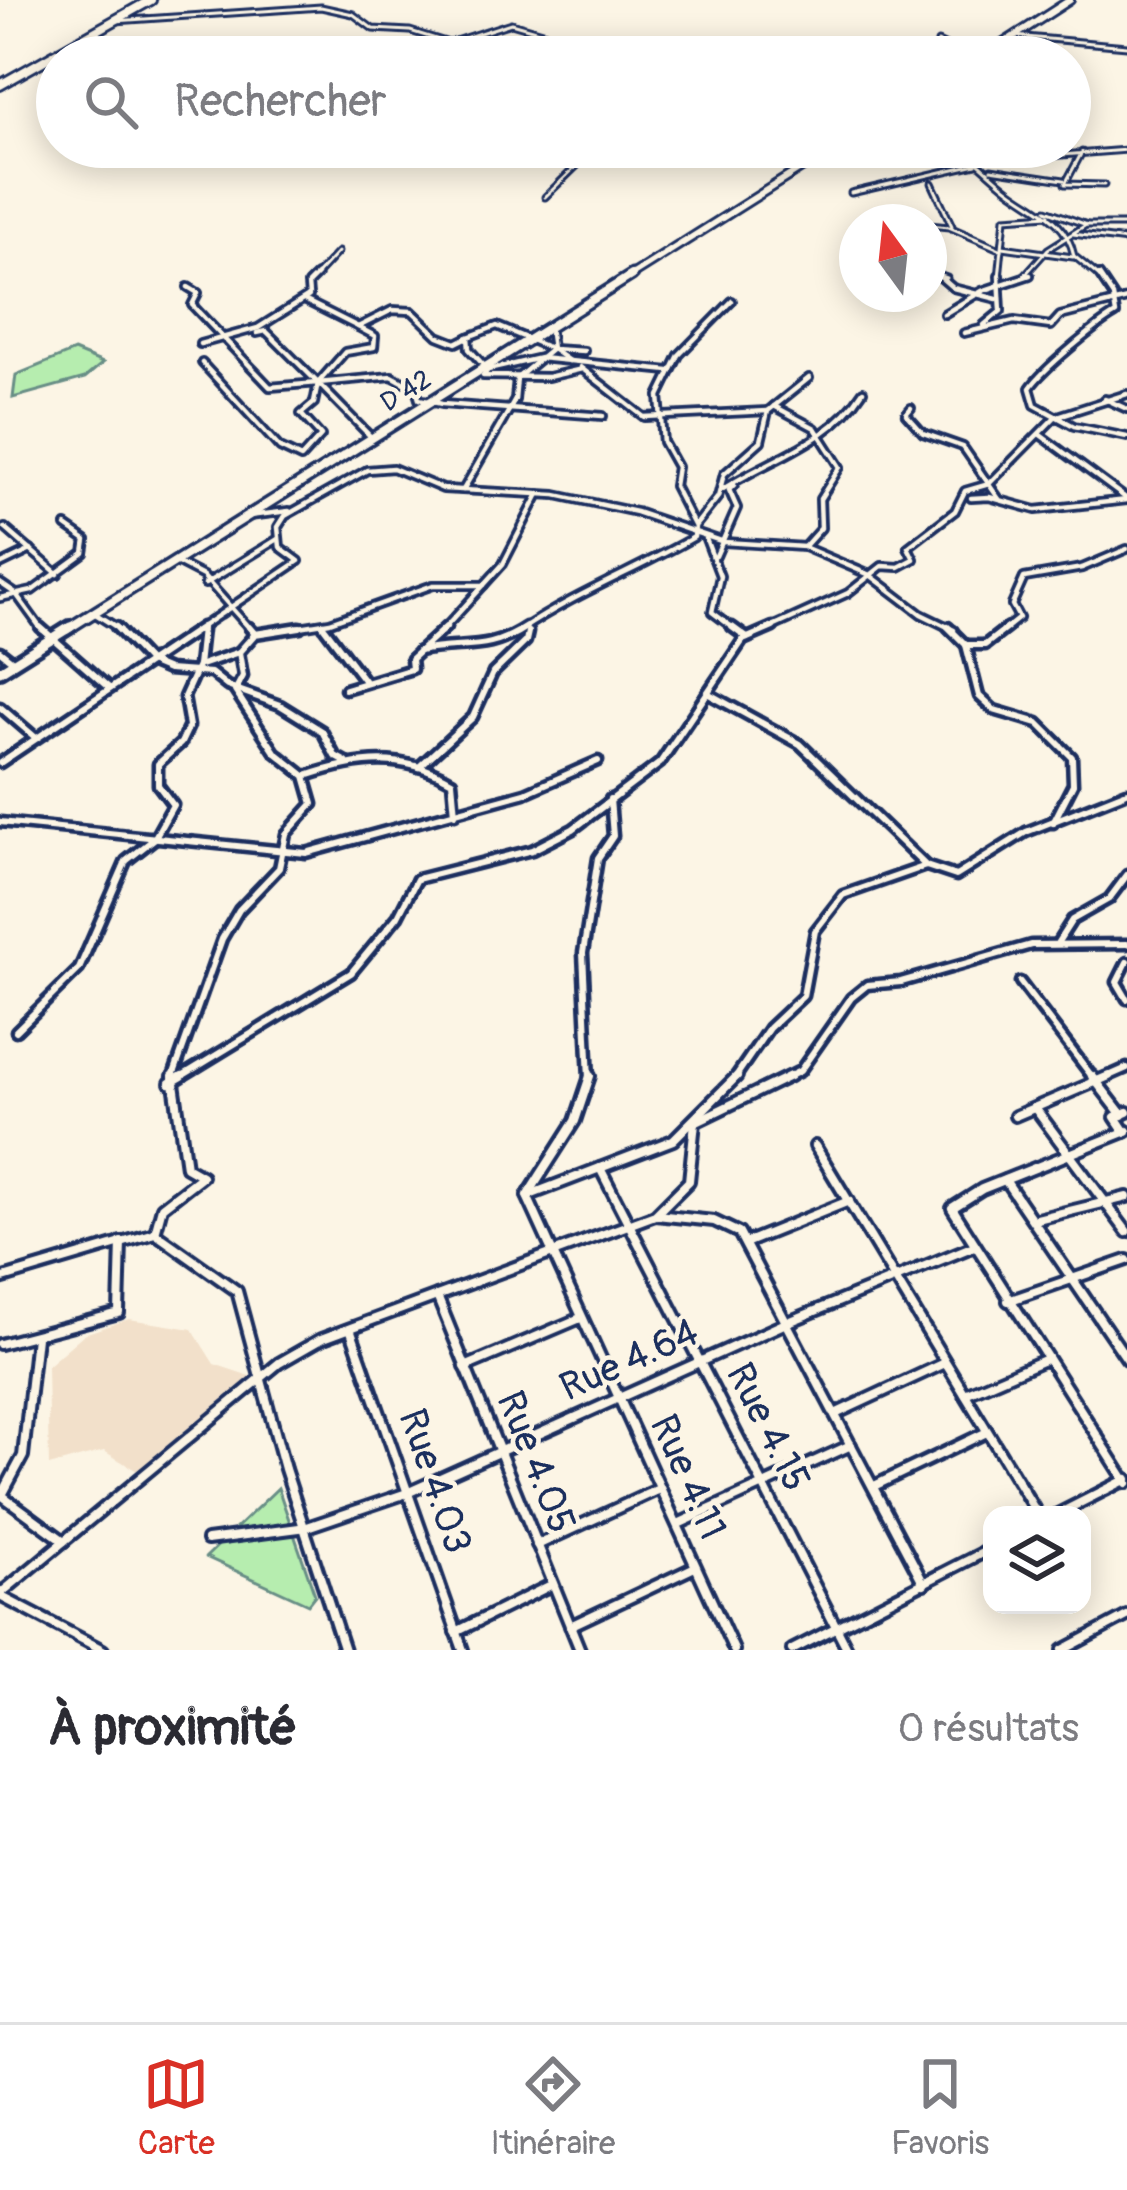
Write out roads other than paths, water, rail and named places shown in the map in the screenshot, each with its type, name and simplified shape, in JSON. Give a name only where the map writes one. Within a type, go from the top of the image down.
[{"type":"main road","points":[[88,36],[151,0]]},
{"type":"main road","points":[[0,85],[36,65]]},
{"type":"street","points":[[1014,36],[1070,0]]},
{"type":"street","points":[[115,21],[321,7],[352,14],[373,28],[427,36]]},
{"type":"street","points":[[470,36],[515,20],[549,36]]},
{"type":"street","points":[[1091,43],[1127,46]]},
{"type":"street","points":[[1091,152],[1127,150]]},
{"type":"street","points":[[545,197],[575,168]]},
{"type":"street","name":"D 42","points":[[0,671],[802,168]]},
{"type":"street","points":[[850,193],[958,168]]},
{"type":"street","points":[[988,168],[1010,190],[1047,212],[1087,225],[1127,225]]},
{"type":"street","points":[[1064,180],[1072,168]]},
{"type":"street","points":[[991,170],[1064,180]]},
{"type":"street","points":[[1064,180],[1066,185],[1104,185]]},
{"type":"street","points":[[932,183],[954,230]]},
{"type":"street","points":[[1047,212],[1067,235],[1077,258],[1099,276],[1117,304],[1116,314],[1084,333],[1082,347],[1035,379],[1030,388],[1035,405],[1054,418],[1127,437]]},
{"type":"street","points":[[982,328],[1000,311],[996,286],[1005,218],[1047,212]]},
{"type":"street","points":[[944,314],[978,293],[1030,275],[1044,252],[1087,225]]},
{"type":"street","points":[[947,229],[1003,248],[1077,258]]},
{"type":"street","points":[[1067,235],[1127,241]]},
{"type":"street","points":[[256,333],[304,300],[308,284],[338,252]]},
{"type":"street","points":[[947,277],[953,288],[997,299]]},
{"type":"street","points":[[188,287],[199,293],[192,305],[229,338],[271,387],[280,390],[392,376],[429,402],[467,410],[603,416]]},
{"type":"street","points":[[202,363],[280,448],[301,458],[321,436],[301,414],[314,403],[318,383],[345,352],[374,346],[375,335],[304,300]]},
{"type":"street","points":[[694,529],[674,486],[677,467],[661,446],[659,393],[678,351],[732,301]]},
{"type":"street","points":[[964,333],[1015,321],[1048,326],[1060,316],[1127,302]]},
{"type":"street","points":[[358,327],[404,309],[438,336],[456,343],[496,326],[530,338],[573,363]]},
{"type":"street","points":[[549,327],[552,350]]},
{"type":"street","points":[[200,344],[266,331],[372,438]]},
{"type":"street","points":[[469,337],[469,349],[486,369]]},
{"type":"street","points":[[463,490],[468,472],[493,444],[510,410],[517,377],[552,350],[584,351]]},
{"type":"street","points":[[486,369],[540,358],[587,367],[635,411],[657,418],[771,408],[802,415],[823,435],[840,467],[820,499],[821,528],[804,547]]},
{"type":"street","points":[[486,369],[483,376],[517,377],[587,367],[669,371]]},
{"type":"street","points":[[419,652],[454,644],[484,649],[529,628],[570,597],[632,573],[694,529],[734,460],[761,441],[771,408],[809,378]]},
{"type":"street","points":[[720,491],[764,464],[788,459],[823,435],[862,391]]},
{"type":"street","points":[[170,1083],[351,973],[398,916],[417,879],[468,862],[532,850],[573,829],[660,763],[682,723],[709,694],[747,638],[848,593],[882,566],[908,564],[914,560],[908,548],[916,537],[952,517],[965,491],[989,484],[1054,418],[1127,394]]},
{"type":"street","points":[[1105,398],[1127,409]]},
{"type":"street","points":[[911,408],[906,414],[917,430],[963,447],[999,500]]},
{"type":"street","points":[[1039,433],[1061,455],[1107,480],[1127,499]]},
{"type":"street","points":[[0,763],[299,561],[278,539],[278,527],[314,496],[380,468],[463,490],[539,494],[636,512],[694,529],[716,556],[720,599],[712,612],[747,638]]},
{"type":"street","points":[[716,556],[737,508],[729,490],[739,479]]},
{"type":"street","points":[[345,688],[412,669],[411,659],[488,585],[520,546],[539,494]]},
{"type":"street","points":[[971,498],[1036,510],[1127,499]]},
{"type":"street","points":[[248,516],[292,511]]},
{"type":"street","points":[[0,598],[58,574],[84,553],[86,540],[66,526]]},
{"type":"street","points":[[5,528],[58,574]]},
{"type":"street","points":[[704,537],[804,547],[870,575],[933,621],[953,629],[965,645],[979,696],[994,710],[1038,723],[1072,757],[1073,784],[1053,823]]},
{"type":"street","points":[[205,584],[278,539]]},
{"type":"street","points":[[965,645],[985,645],[1019,618],[1012,605],[1024,578],[1082,568],[1127,549]]},
{"type":"street","points":[[0,565],[31,550]]},
{"type":"street","points":[[176,562],[203,576],[205,584],[234,605],[255,634]]},
{"type":"street","points":[[0,583],[19,592],[51,639],[110,688]]},
{"type":"street","points":[[195,669],[238,652],[255,634],[322,624],[433,585],[488,585]]},
{"type":"street","points":[[94,613],[128,634],[149,662],[211,673],[280,705],[322,731],[335,756],[346,762]]},
{"type":"street","points":[[322,624],[364,680]]},
{"type":"street","points":[[16,1031],[80,969],[126,861],[154,838],[173,805],[171,795],[158,785],[158,764],[186,738],[192,718],[184,697],[195,669],[202,626]]},
{"type":"street","points":[[419,766],[473,717],[485,687],[526,641],[529,628]]},
{"type":"street","points":[[0,651],[14,662]]},
{"type":"street","points":[[237,688],[243,676],[238,652]]},
{"type":"street","points":[[155,1233],[162,1207],[202,1176],[186,1167],[170,1083],[222,939],[239,910],[279,868],[286,834],[313,804],[305,776],[275,752],[237,688]]},
{"type":"street","points":[[709,694],[745,706],[845,779],[926,866],[956,876],[1027,832],[1127,792]]},
{"type":"street","points":[[0,707],[36,738]]},
{"type":"street","points":[[0,720],[9,715]]},
{"type":"street","points":[[305,776],[376,754],[452,781],[455,814]]},
{"type":"street","points":[[0,822],[283,852],[334,849],[525,793],[598,760]]},
{"type":"street","points":[[527,1196],[575,1121],[590,1076],[583,953],[598,858],[613,836],[610,799]]},
{"type":"street","points":[[527,1196],[673,1140],[695,1122],[737,1076],[769,1028],[803,996],[814,931],[843,895],[926,866]]},
{"type":"street","points":[[1055,944],[1075,918],[1099,909],[1119,891],[1127,875]]},
{"type":"street","points":[[695,1122],[800,1071],[851,998],[867,985],[901,982],[1031,945],[1127,944]]},
{"type":"street","points":[[1127,962],[1118,982],[1127,999]]},
{"type":"street","points":[[1020,982],[1124,1114],[1115,1117],[1126,1131],[1005,1180],[952,1208],[1044,1360],[1126,1480],[1074,1506]]},
{"type":"street","points":[[1015,1116],[1127,1068]]},
{"type":"street","points":[[1036,1108],[1127,1232]]},
{"type":"street","points":[[655,1215],[688,1181],[695,1122]]},
{"type":"street","points":[[815,1145],[1032,1506]]},
{"type":"street","name":"Rue 4.15","points":[[600,1168],[848,1650]]},
{"type":"street","points":[[1005,1180],[1127,1359]]},
{"type":"street","name":"Rue 4.11","points":[[527,1196],[734,1650]]},
{"type":"street","points":[[1033,1220],[1127,1197]]},
{"type":"street","points":[[745,1243],[849,1201]]},
{"type":"street","points":[[103,1650],[0,1595],[260,1377],[321,1339],[655,1215],[714,1221],[740,1233],[923,1584]]},
{"type":"street","points":[[0,1279],[155,1233]]},
{"type":"street","points":[[155,1233],[236,1291],[344,1650]]},
{"type":"street","points":[[0,1344],[119,1313],[121,1242]]},
{"type":"street","name":"Rue 4.64","points":[[207,1540],[308,1527],[406,1493],[701,1360],[974,1246]]},
{"type":"street","points":[[1008,1301],[1127,1260]]},
{"type":"street","name":"Rue 4.05","points":[[436,1296],[580,1650]]},
{"type":"street","points":[[465,1366],[579,1318]]},
{"type":"street","name":"Rue 4.03","points":[[351,1331],[464,1650]]},
{"type":"street","points":[[36,1335],[23,1456],[1,1495],[50,1526],[64,1541]]},
{"type":"street","points":[[964,1395],[1044,1360]]},
{"type":"street","points":[[835,1414],[945,1363]]},
{"type":"street","points":[[874,1486],[987,1432]]},
{"type":"street","points":[[678,1524],[851,1445]]},
{"type":"street","points":[[537,1545],[660,1488]]},
{"type":"street","points":[[791,1650],[983,1553]]},
{"type":"street","points":[[570,1626],[695,1568]]},
{"type":"street","points":[[456,1631],[554,1584]]},
{"type":"street","points":[[1063,1650],[1127,1616]]}]
